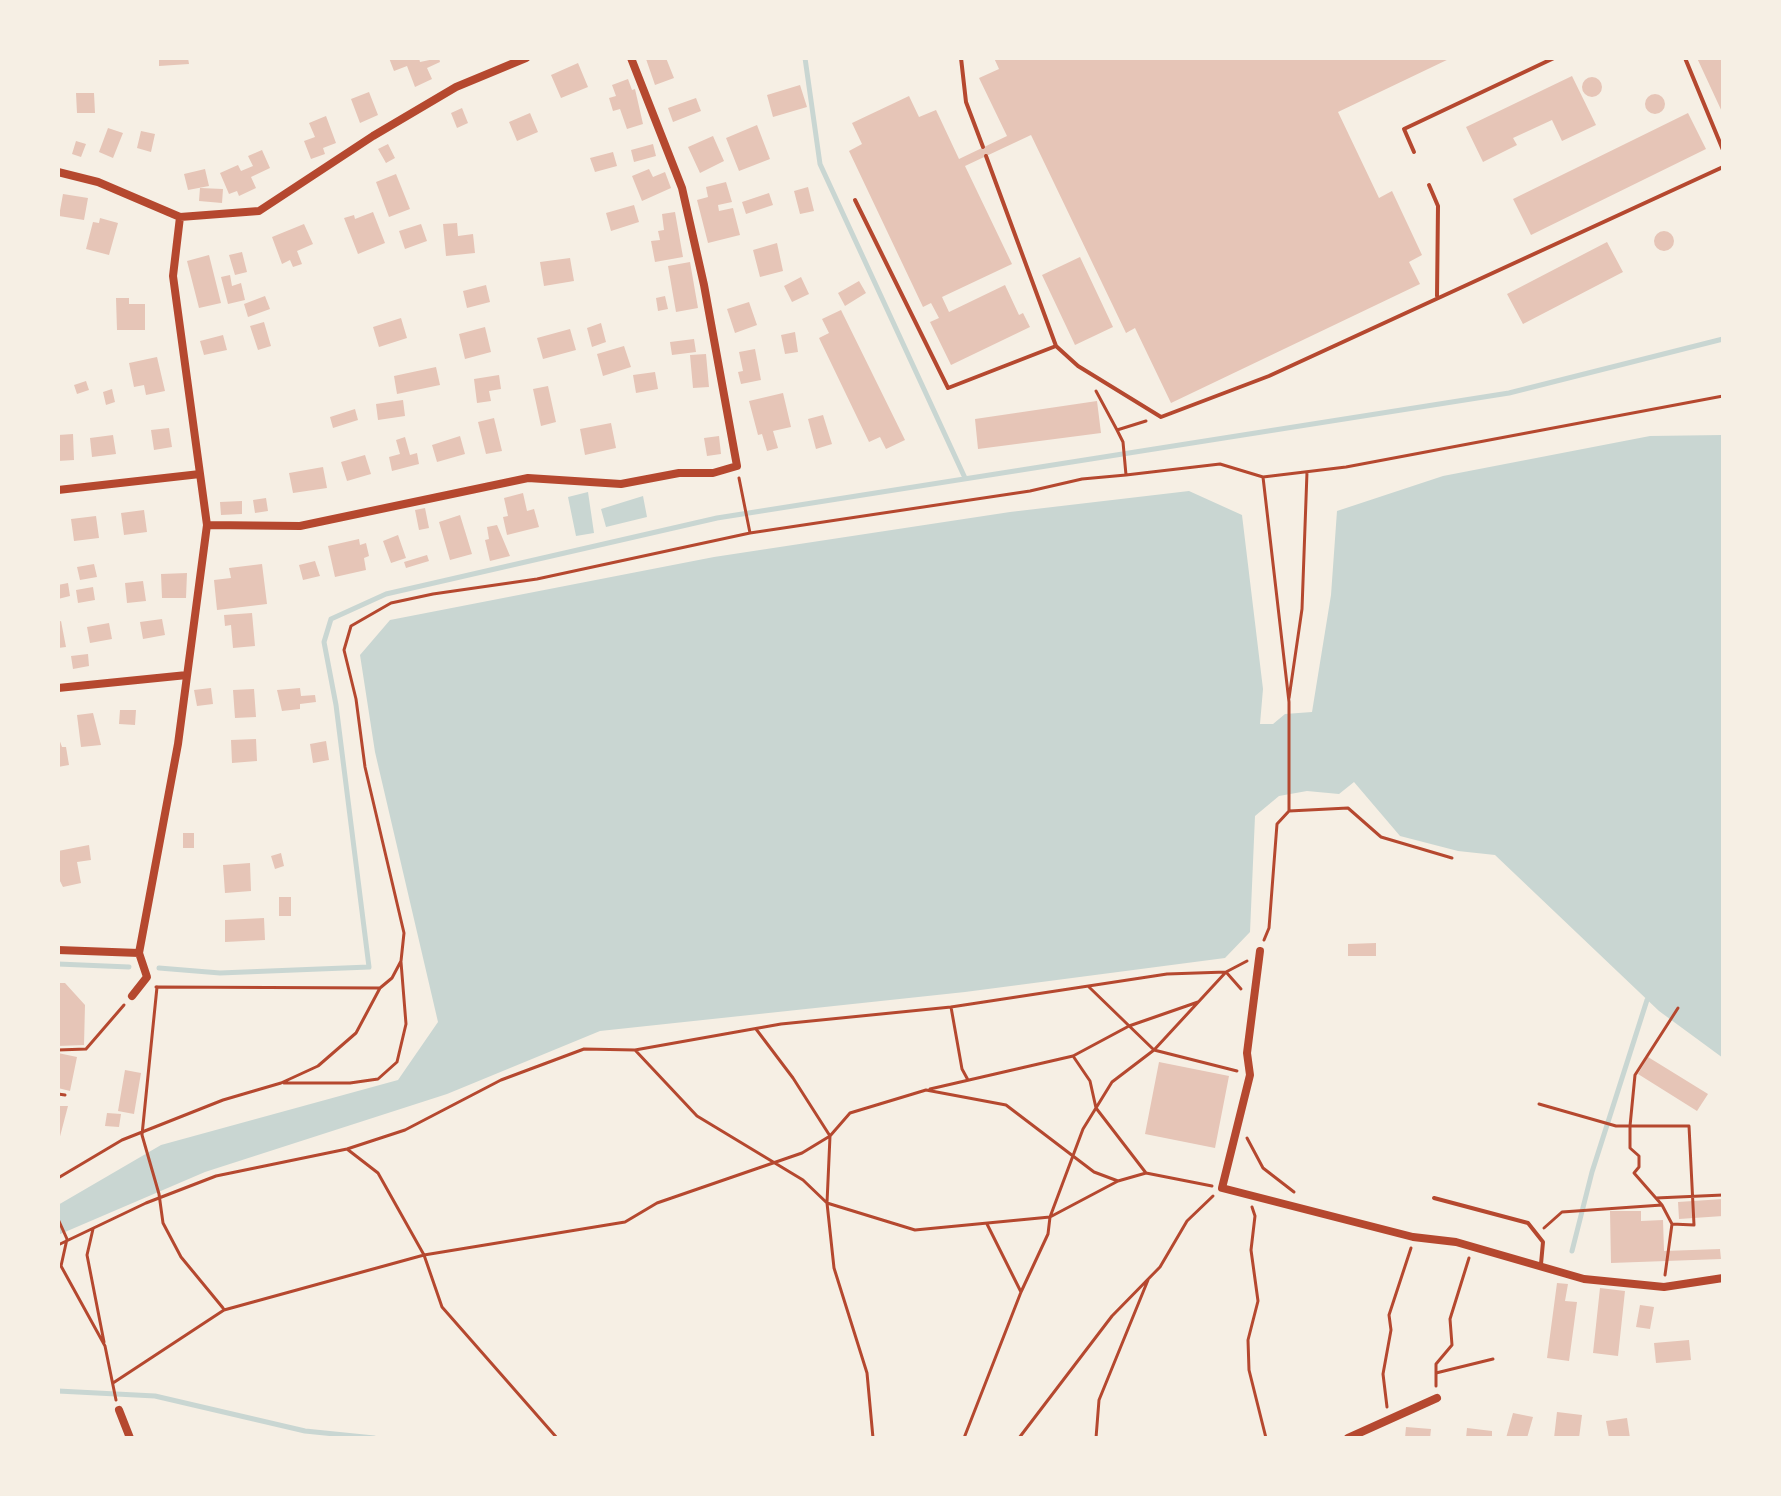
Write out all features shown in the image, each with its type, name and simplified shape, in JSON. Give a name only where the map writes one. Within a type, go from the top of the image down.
[{"type":"street","points":[[58,172],[98,182],[180,217],[259,211],[444,94],[526,58]]},
{"type":"street","points":[[207,525],[300,526],[528,478],[621,484],[679,473],[713,473],[737,466],[704,285],[682,188],[631,58]]},
{"type":"street","points":[[132,996],[147,977],[139,953],[178,744],[207,525],[173,276],[180,217]]},
{"type":"street","points":[[58,490],[200,474]]},
{"type":"street","points":[[58,688],[187,675]]},
{"type":"street","points":[[58,950],[139,953]]},
{"type":"street","points":[[1260,951],[1247,1053],[1250,1075],[1222,1188],[1413,1237],[1473,1246],[1584,1279],[1664,1287],[1723,1278]]},
{"type":"street","points":[[1348,1438],[1437,1398]]},
{"type":"street","points":[[118,1408],[130,1438]]},
{"type":"lane","points":[[961,58],[966,102],[983,147]]},
{"type":"lane","points":[[1414,152],[1404,129],[1554,58]]},
{"type":"lane","points":[[1685,58],[1723,150]]},
{"type":"lane","points":[[986,156],[1056,346],[1078,366],[1161,417],[1269,376],[1437,296],[1723,167]]},
{"type":"lane","points":[[1429,185],[1438,206],[1437,296]]},
{"type":"lane","points":[[855,200],[948,388],[1056,346]]},
{"type":"lane","points":[[1434,1198],[1528,1223],[1543,1242],[1541,1264]]},
{"type":"path","points":[[1093,386],[1123,442],[1126,475]]},
{"type":"path","points":[[281,1083],[350,1083],[378,1079],[397,1062],[406,1024],[401,961],[404,933],[365,767],[356,699],[344,650],[351,626],[391,603],[537,579],[750,533],[1030,491],[1082,479],[1220,464],[1263,477],[1307,472],[1723,396]]},
{"type":"path","points":[[1117,430],[1161,417]]},
{"type":"path","points":[[737,466],[750,533]]},
{"type":"path","points":[[1289,702],[1302,609],[1307,472]]},
{"type":"path","points":[[964,1438],[1021,1292],[1048,1234],[1050,1217],[1071,1154],[1096,1108],[1112,1082],[1154,1050],[1226,972],[1260,951],[1269,928],[1277,824],[1289,811],[1289,702],[1263,477]]},
{"type":"path","points":[[1289,811],[1348,808],[1381,837],[1452,858]]},
{"type":"path","points":[[58,1178],[103,1149],[223,1100],[281,1083],[318,1066],[356,1033],[380,988],[392,978],[401,961]]},
{"type":"path","points":[[58,1245],[159,1196],[216,1176],[347,1149],[405,1130],[501,1080],[584,1049],[635,1050],[756,1029],[951,1007],[1167,974],[1226,972]]},
{"type":"path","points":[[147,977],[157,987],[380,988]]},
{"type":"path","points":[[157,987],[142,1135],[163,1223],[181,1257],[224,1310]]},
{"type":"path","points":[[1089,987],[1154,1050],[1250,1075]]},
{"type":"path","points":[[58,1050],[86,1049],[132,996]]},
{"type":"path","points":[[113,1383],[224,1310],[424,1255],[625,1222],[657,1203],[770,1161],[802,1153],[830,1136],[850,1113],[926,1090],[1073,1056],[1129,1026],[1199,1002]]},
{"type":"path","points":[[951,1007],[962,1069],[968,1080]]},
{"type":"path","points":[[1664,1287],[1672,1224],[1662,1205],[1634,1173],[1639,1167],[1639,1156],[1630,1148],[1630,1126],[1635,1075],[1678,1008]]},
{"type":"path","points":[[756,1029],[793,1078],[830,1136],[827,1203],[834,1268],[867,1373],[873,1438]]},
{"type":"path","points":[[635,1050],[697,1116],[803,1180],[827,1203],[915,1230],[1050,1217],[1118,1181],[1146,1173],[1222,1188]]},
{"type":"path","points":[[1073,1056],[1090,1081],[1096,1108],[1146,1173]]},
{"type":"path","points":[[926,1090],[1006,1105],[1094,1172],[1118,1181]]},
{"type":"path","points":[[58,1094],[65,1095]]},
{"type":"path","points":[[1539,1104],[1616,1126],[1689,1126],[1694,1225],[1672,1224]]},
{"type":"path","points":[[1240,1124],[1263,1168],[1298,1195]]},
{"type":"path","points":[[347,1149],[378,1173],[424,1255],[442,1307],[557,1438]]},
{"type":"path","points":[[1019,1438],[1112,1316],[1160,1267],[1187,1221],[1222,1188]]},
{"type":"path","points":[[1247,1194],[1255,1216],[1251,1250],[1258,1301],[1248,1340],[1249,1370],[1266,1438]]},
{"type":"path","points":[[1656,1198],[1723,1195]]},
{"type":"path","points":[[1537,1234],[1562,1212],[1662,1205]]},
{"type":"path","points":[[58,1219],[67,1239],[61,1266],[105,1346]]},
{"type":"path","points":[[987,1224],[1021,1292]]},
{"type":"path","points":[[93,1229],[87,1255],[118,1408]]},
{"type":"path","points":[[1389,1420],[1383,1374],[1391,1330],[1389,1315],[1394,1291],[1408,1265],[1413,1237]]},
{"type":"path","points":[[1437,1398],[1436,1364],[1452,1345],[1450,1319],[1473,1246]]},
{"type":"path","points":[[1096,1438],[1099,1400],[1149,1277]]},
{"type":"path","points":[[1436,1373],[1493,1359]]},
{"type":"shaded area","points":[[1723,435],[1723,1058],[1659,1011],[1495,855],[1458,851],[1400,836],[1354,782],[1339,794],[1307,791],[1279,796],[1255,816],[1250,932],[1225,958],[965,992],[600,1031],[447,1094],[205,1172],[58,1235],[58,1205],[161,1145],[398,1080],[438,1022],[375,752],[360,655],[390,620],[714,557],[1010,512],[1189,491],[1242,515],[1263,689],[1260,724],[1273,724],[1285,714],[1312,712],[1331,595],[1337,511],[1443,476],[1650,436]]},
{"type":"shaded area","points":[[588,492],[594,533],[576,536],[568,497]]},
{"type":"shaded area","points":[[643,496],[647,517],[606,527],[601,509]]},
{"type":"building","points":[[159,58],[188,58],[189,64],[159,66]]},
{"type":"building","points":[[389,58],[419,58],[420,62],[439,58],[440,62],[427,68],[432,79],[415,87],[407,66],[394,71]]},
{"type":"building","points":[[666,58],[674,78],[655,85],[646,59]]},
{"type":"building","points":[[994,58],[1451,58],[1338,112],[1379,198],[1392,191],[1422,255],[1409,262],[1420,284],[1171,403],[1135,328],[1126,333],[1031,135],[965,166],[1012,264],[942,297],[949,312],[1005,285],[1019,315],[1023,313],[1030,327],[951,365],[930,322],[939,318],[931,303],[923,307],[849,151],[862,144],[852,123],[909,96],[919,117],[936,110],[959,159],[1007,136],[979,78],[999,69]]},
{"type":"building","points":[[1697,58],[1723,58],[1723,114]]},
{"type":"building","points":[[578,63],[588,87],[561,98],[551,75]]},
{"type":"building","points":[[1572,76],[1596,125],[1562,141],[1552,120],[1513,138],[1517,145],[1483,162],[1466,127]]},
{"type":"building","points":[[1592,77],[1599,80],[1602,87],[1599,94],[1592,97],[1585,94],[1582,87],[1585,80]]},
{"type":"building","points":[[628,79],[632,90],[635,89],[643,124],[627,129],[620,109],[613,111],[609,98],[616,96],[612,85]]},
{"type":"building","points":[[800,85],[807,107],[773,117],[767,95]]},
{"type":"building","points":[[369,92],[378,115],[360,123],[351,99]]},
{"type":"building","points":[[76,93],[94,93],[95,113],[77,113]]},
{"type":"building","points":[[1655,94],[1662,97],[1665,104],[1662,111],[1655,114],[1648,111],[1645,104],[1648,97]]},
{"type":"building","points":[[696,98],[701,111],[673,122],[668,108]]},
{"type":"building","points":[[462,108],[468,123],[457,128],[451,113]]},
{"type":"building","points":[[530,113],[538,132],[517,141],[509,122]]},
{"type":"building","points":[[1688,113],[1706,149],[1531,235],[1513,199]]},
{"type":"building","points":[[326,116],[336,143],[323,148],[325,154],[311,159],[304,141],[315,137],[309,123]]},
{"type":"building","points":[[757,125],[770,159],[739,171],[726,138]]},
{"type":"building","points":[[108,128],[123,133],[113,158],[99,152]]},
{"type":"building","points":[[141,131],[155,134],[151,152],[137,148]]},
{"type":"building","points":[[713,136],[724,161],[700,173],[688,147]]},
{"type":"building","points":[[76,141],[86,144],[81,157],[72,154]]},
{"type":"building","points":[[388,144],[395,158],[386,163],[378,149]]},
{"type":"building","points":[[653,144],[656,156],[634,162],[631,150]]},
{"type":"building","points":[[262,150],[270,168],[251,177],[256,188],[239,196],[237,191],[229,194],[220,173],[238,165],[241,171],[253,166],[248,156]]},
{"type":"building","points":[[613,152],[617,166],[595,172],[590,158]]},
{"type":"building","points":[[205,169],[209,186],[188,190],[184,174]]},
{"type":"building","points":[[649,169],[653,177],[665,172],[671,188],[642,201],[632,176]]},
{"type":"building","points":[[396,174],[410,209],[389,217],[376,182]]},
{"type":"building","points":[[726,182],[732,202],[718,205],[719,211],[733,208],[740,235],[708,243],[697,200],[708,197],[706,187]]},
{"type":"building","points":[[808,187],[814,211],[800,214],[794,191]]},
{"type":"building","points":[[200,188],[223,189],[222,203],[199,201]]},
{"type":"building","points":[[769,193],[773,205],[746,214],[742,202]]},
{"type":"building","points":[[63,194],[88,198],[84,220],[59,216]]},
{"type":"building","points":[[634,205],[639,222],[611,231],[606,213]]},
{"type":"building","points":[[373,212],[385,243],[358,254],[344,218],[354,215],[355,219]]},
{"type":"building","points":[[675,212],[683,257],[655,262],[651,241],[660,240],[658,231],[664,230],[662,214]]},
{"type":"building","points":[[100,218],[118,223],[109,255],[86,249],[93,222],[99,223]]},
{"type":"building","points":[[457,223],[458,236],[473,234],[475,253],[446,256],[443,224]]},
{"type":"building","points":[[304,224],[313,244],[297,251],[302,264],[293,267],[290,260],[282,264],[272,237]]},
{"type":"building","points":[[421,224],[427,241],[405,249],[399,231]]},
{"type":"building","points":[[1664,231],[1671,234],[1674,241],[1671,248],[1664,251],[1657,248],[1654,241],[1657,234]]},
{"type":"building","points":[[1607,242],[1623,272],[1523,324],[1507,294]]},
{"type":"building","points":[[777,243],[783,271],[760,277],[753,250]]},
{"type":"building","points":[[242,252],[247,272],[235,275],[229,255]]},
{"type":"building","points":[[209,255],[221,303],[199,308],[187,261]]},
{"type":"building","points":[[1080,257],[1113,327],[1075,345],[1042,275]]},
{"type":"building","points":[[570,258],[574,281],[544,286],[540,262]]},
{"type":"building","points":[[690,262],[698,308],[676,312],[668,266]]},
{"type":"building","points":[[230,275],[232,286],[241,283],[245,300],[228,304],[221,277]]},
{"type":"building","points":[[801,277],[809,294],[792,302],[784,286]]},
{"type":"building","points":[[859,281],[866,293],[845,306],[838,293]]},
{"type":"building","points":[[486,285],[490,302],[467,308],[463,291]]},
{"type":"building","points":[[265,296],[270,309],[248,317],[244,304]]},
{"type":"building","points":[[665,296],[668,309],[658,311],[656,298]]},
{"type":"building","points":[[116,298],[129,298],[129,304],[145,304],[145,330],[117,330]]},
{"type":"building","points":[[749,302],[757,325],[735,333],[727,309]]},
{"type":"building","points":[[841,310],[905,440],[886,449],[880,437],[869,442],[819,338],[829,333],[822,319]]},
{"type":"building","points":[[401,318],[407,338],[379,347],[373,327]]},
{"type":"building","points":[[264,322],[271,346],[258,350],[250,326]]},
{"type":"building","points":[[601,323],[606,342],[592,347],[587,328]]},
{"type":"building","points":[[485,327],[491,352],[465,359],[459,334]]},
{"type":"building","points":[[570,329],[576,350],[543,359],[537,338]]},
{"type":"building","points":[[795,332],[798,352],[785,354],[781,335]]},
{"type":"building","points":[[223,335],[227,350],[204,355],[200,341]]},
{"type":"building","points":[[694,339],[696,352],[672,355],[670,342]]},
{"type":"building","points":[[624,346],[631,367],[603,376],[597,354]]},
{"type":"building","points":[[755,349],[761,380],[741,384],[738,372],[743,371],[739,352]]},
{"type":"building","points":[[706,354],[709,387],[693,388],[690,355]]},
{"type":"building","points":[[157,357],[165,391],[146,395],[144,385],[134,387],[129,363]]},
{"type":"building","points":[[436,367],[440,385],[397,394],[394,376]]},
{"type":"building","points":[[655,372],[658,389],[636,393],[633,375]]},
{"type":"building","points":[[499,375],[501,389],[489,391],[491,401],[477,403],[474,379]]},
{"type":"building","points":[[86,381],[89,390],[77,394],[74,385]]},
{"type":"building","points":[[548,386],[556,422],[541,426],[533,389]]},
{"type":"building","points":[[112,389],[115,402],[106,405],[103,392]]},
{"type":"building","points":[[783,393],[791,427],[773,431],[778,448],[767,451],[762,434],[758,435],[749,401]]},
{"type":"building","points":[[403,400],[405,416],[378,420],[376,404]]},
{"type":"building","points":[[1097,401],[1101,433],[978,449],[975,419]]},
{"type":"building","points":[[355,409],[358,420],[333,428],[330,417]]},
{"type":"building","points":[[823,415],[832,444],[816,449],[808,419]]},
{"type":"building","points":[[494,418],[502,451],[486,454],[478,422]]},
{"type":"building","points":[[611,423],[616,448],[585,455],[580,429]]},
{"type":"building","points":[[169,428],[172,447],[154,450],[151,430]]},
{"type":"building","points":[[73,434],[74,460],[58,461],[58,435]]},
{"type":"building","points":[[113,435],[116,454],[92,457],[90,438]]},
{"type":"building","points":[[460,436],[465,454],[437,462],[432,445]]},
{"type":"building","points":[[719,436],[721,454],[707,456],[704,438]]},
{"type":"building","points":[[405,437],[410,455],[417,453],[419,464],[392,471],[389,457],[400,454],[396,440]]},
{"type":"building","points":[[365,455],[371,474],[347,481],[341,462]]},
{"type":"building","points":[[323,467],[327,488],[293,493],[289,473]]},
{"type":"building","points":[[523,493],[527,511],[534,509],[539,527],[507,535],[503,517],[508,516],[504,498]]},
{"type":"building","points":[[266,498],[268,511],[255,513],[253,500]]},
{"type":"building","points":[[242,501],[242,514],[221,515],[220,502]]},
{"type":"building","points":[[425,508],[429,528],[419,530],[415,510]]},
{"type":"building","points":[[144,510],[147,532],[124,535],[121,513]]},
{"type":"building","points":[[460,515],[472,554],[450,560],[439,522]]},
{"type":"building","points":[[96,516],[99,538],[74,541],[71,519]]},
{"type":"building","points":[[497,525],[510,556],[490,561],[485,540],[489,539],[487,527]]},
{"type":"building","points":[[398,535],[406,558],[391,563],[383,541]]},
{"type":"building","points":[[359,539],[360,545],[366,543],[369,556],[364,558],[366,570],[335,577],[328,546]]},
{"type":"building","points":[[427,555],[429,561],[406,568],[404,562]]},
{"type":"building","points":[[315,561],[320,576],[303,580],[299,565]]},
{"type":"building","points":[[94,564],[97,577],[80,580],[77,567]]},
{"type":"building","points":[[262,564],[267,604],[217,610],[214,580],[231,578],[229,568]]},
{"type":"building","points":[[187,573],[186,598],[162,598],[161,574]]},
{"type":"building","points":[[143,581],[146,601],[127,603],[125,583]]},
{"type":"building","points":[[68,583],[70,596],[58,599],[58,585]]},
{"type":"building","points":[[93,587],[95,600],[78,603],[76,590]]},
{"type":"building","points":[[252,613],[255,646],[233,648],[231,625],[225,626],[224,615]]},
{"type":"building","points":[[162,619],[165,635],[143,639],[140,622]]},
{"type":"building","points":[[61,621],[66,647],[58,648],[58,622]]},
{"type":"building","points":[[109,623],[112,639],[90,643],[87,627]]},
{"type":"building","points":[[88,654],[89,666],[73,669],[71,656]]},
{"type":"building","points":[[211,688],[213,704],[197,706],[194,690]]},
{"type":"building","points":[[300,688],[301,696],[315,695],[316,702],[300,704],[300,709],[282,711],[277,690]]},
{"type":"building","points":[[254,689],[256,717],[235,718],[233,690]]},
{"type":"building","points":[[120,710],[136,710],[135,725],[119,724]]},
{"type":"building","points":[[93,713],[101,745],[81,747],[77,715]]},
{"type":"building","points":[[58,736],[62,747],[66,747],[69,765],[58,767]]},
{"type":"building","points":[[256,739],[257,761],[232,763],[231,740]]},
{"type":"building","points":[[326,741],[329,760],[313,763],[310,744]]},
{"type":"building","points":[[183,833],[194,833],[194,848],[183,848]]},
{"type":"building","points":[[89,845],[91,860],[77,862],[81,883],[63,887],[58,877],[58,851]]},
{"type":"building","points":[[281,853],[284,866],[275,869],[271,856]]},
{"type":"building","points":[[250,863],[251,891],[225,893],[223,865]]},
{"type":"building","points":[[279,897],[291,897],[291,916],[279,916]]},
{"type":"building","points":[[264,918],[265,940],[225,942],[225,920]]},
{"type":"building","points":[[1376,943],[1376,956],[1348,956],[1348,944]]},
{"type":"building","points":[[58,983],[65,983],[85,1005],[84,1045],[58,1046]]},
{"type":"building","points":[[58,1053],[77,1057],[70,1091],[58,1088]]},
{"type":"building","points":[[1648,1057],[1708,1094],[1697,1111],[1638,1074]]},
{"type":"building","points":[[1159,1062],[1229,1076],[1215,1148],[1145,1134]]},
{"type":"building","points":[[125,1070],[141,1073],[134,1114],[118,1111]]},
{"type":"building","points":[[58,1106],[68,1106],[58,1144]]},
{"type":"building","points":[[107,1113],[121,1114],[119,1127],[105,1126]]},
{"type":"building","points":[[1723,1199],[1723,1216],[1679,1219],[1678,1202]]},
{"type":"building","points":[[1610,1211],[1641,1211],[1641,1221],[1663,1220],[1664,1251],[1720,1249],[1721,1259],[1611,1263]]},
{"type":"building","points":[[1557,1283],[1568,1284],[1565,1301],[1577,1302],[1569,1361],[1547,1358]]},
{"type":"building","points":[[1600,1288],[1625,1291],[1618,1356],[1593,1353]]},
{"type":"building","points":[[1640,1305],[1654,1307],[1650,1329],[1636,1327]]},
{"type":"building","points":[[1689,1340],[1691,1360],[1656,1363],[1654,1343]]},
{"type":"building","points":[[1557,1412],[1582,1415],[1579,1438],[1554,1438]]},
{"type":"building","points":[[1513,1413],[1533,1417],[1527,1438],[1506,1438]]},
{"type":"building","points":[[1627,1418],[1630,1438],[1609,1438],[1606,1421]]},
{"type":"building","points":[[1406,1427],[1431,1429],[1430,1438],[1405,1438]]},
{"type":"building","points":[[1467,1428],[1492,1431],[1492,1438],[1466,1438]]},
{"type":"waterway","points":[[805,58],[820,164],[965,478]]},
{"type":"waterway","points":[[159,968],[220,973],[369,967],[336,705],[324,642],[331,619],[386,594],[717,518],[1509,393],[1723,339]]},
{"type":"waterway","points":[[58,964],[129,967]]},
{"type":"waterway","points":[[1572,1251],[1592,1172],[1647,1000]]},
{"type":"waterway","points":[[58,1391],[155,1396],[305,1431],[374,1438]]}]
